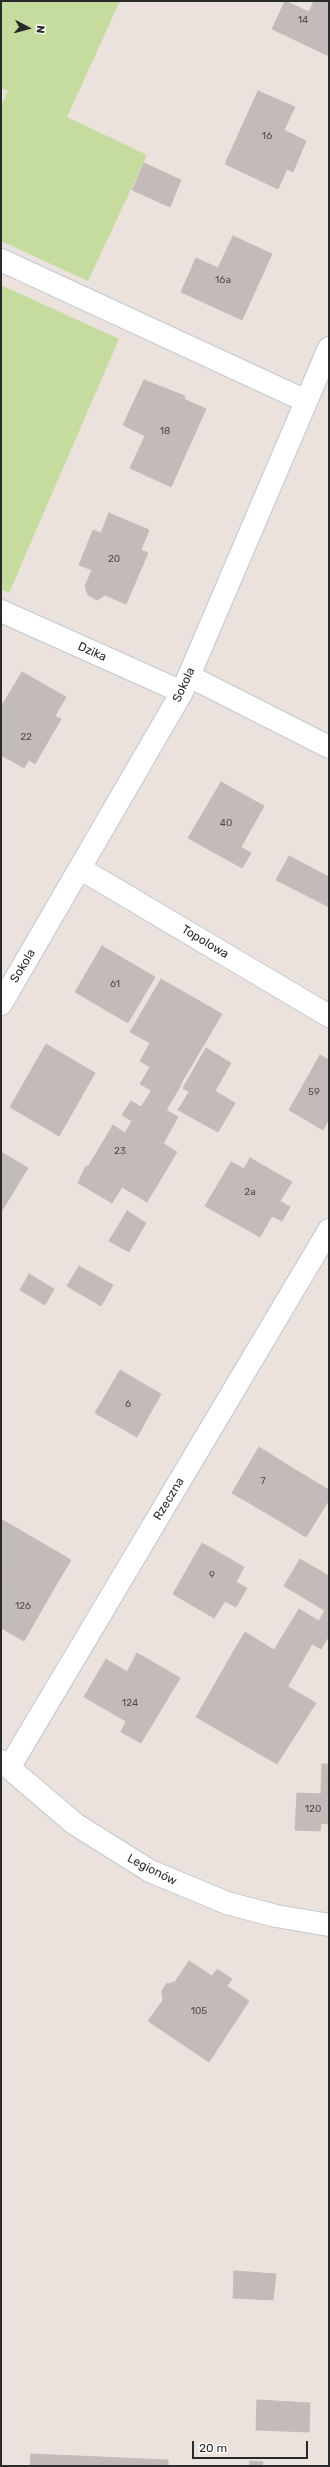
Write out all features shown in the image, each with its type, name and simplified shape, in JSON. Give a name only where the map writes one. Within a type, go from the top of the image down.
[{"type":"street","points":[[1,260],[306,401]]},
{"type":"street","name":"Sokola","points":[[1,1004],[81,869],[186,684],[329,348]]},
{"type":"street","name":"Dzika","points":[[1,611],[186,684],[329,747]]},
{"type":"street","name":"Topolowa","points":[[81,869],[329,1016]]},
{"type":"street","name":"Rzeczna","points":[[5,1764],[329,1230]]},
{"type":"street","name":"Legionów","points":[[5,1764],[75,1824],[150,1871],[227,1903],[276,1916],[329,1925]]},
{"type":"green space","points":[[1,1],[120,1],[67,117],[147,155],[88,281],[1,241],[1,106],[8,91],[1,88]]},
{"type":"green space","points":[[1,285],[119,339],[9,593],[1,589]]},
{"type":"building","points":[[285,1],[309,12],[314,1],[329,1],[329,56],[272,29]]},
{"type":"building","points":[[258,91],[295,107],[284,130],[306,141],[293,172],[287,169],[278,189],[225,164]]},
{"type":"building","points":[[144,163],[181,180],[170,207],[132,190]]},
{"type":"building","points":[[233,236],[272,254],[242,320],[181,292],[196,258],[218,268]]},
{"type":"building","points":[[144,380],[185,396],[184,399],[206,409],[171,487],[130,468],[145,436],[123,425]]},
{"type":"building","points":[[109,513],[149,530],[141,550],[148,553],[126,604],[105,595],[97,600],[88,595],[85,586],[92,570],[79,565],[93,530],[101,533]]},
{"type":"building","points":[[22,672],[66,697],[55,716],[61,719],[35,764],[29,760],[24,768],[1,755],[1,707]]},
{"type":"building","points":[[221,782],[264,806],[241,847],[251,853],[242,868],[188,838]]},
{"type":"building","points":[[289,856],[329,877],[329,907],[276,880]]},
{"type":"building","points":[[102,946],[155,977],[128,1023],[75,992]]},
{"type":"building","points":[[161,979],[222,1014],[180,1085],[140,1061],[150,1043],[130,1032]]},
{"type":"building","points":[[46,1044],[95,1073],[59,1136],[10,1107]]},
{"type":"building","points":[[206,1048],[231,1063],[208,1103],[183,1088]]},
{"type":"building","points":[[320,1055],[329,1060],[329,1119],[323,1130],[289,1110]]},
{"type":"building","points":[[150,1067],[181,1085],[171,1102],[140,1084]]},
{"type":"building","points":[[151,1091],[171,1102],[122,1187],[88,1167],[113,1125],[125,1133],[132,1121],[122,1115],[131,1101],[141,1107]]},
{"type":"building","points":[[215,1091],[235,1103],[228,1115],[208,1103]]},
{"type":"building","points":[[189,1092],[228,1115],[218,1132],[178,1110]]},
{"type":"building","points":[[166,1110],[178,1117],[163,1144],[151,1136]]},
{"type":"building","points":[[151,1136],[177,1152],[147,1202],[122,1187]]},
{"type":"building","points":[[1,1152],[28,1168],[1,1212]]},
{"type":"building","points":[[250,1158],[292,1182],[280,1201],[290,1207],[282,1221],[272,1216],[260,1237],[205,1206],[231,1162],[244,1169]]},
{"type":"building","points":[[86,1166],[122,1187],[112,1203],[78,1183]]},
{"type":"building","points":[[127,1211],[146,1223],[129,1252],[109,1241]]},
{"type":"building","points":[[79,1266],[113,1285],[101,1306],[67,1286]]},
{"type":"building","points":[[29,1274],[54,1289],[45,1305],[20,1290]]},
{"type":"building","points":[[120,1370],[161,1394],[137,1437],[95,1413]]},
{"type":"building","points":[[259,1447],[294,1469],[268,1514],[232,1493]]},
{"type":"building","points":[[294,1469],[329,1490],[329,1500],[306,1537],[268,1514]]},
{"type":"building","points":[[1,1519],[71,1560],[56,1585],[14,1560],[1,1583]]},
{"type":"building","points":[[202,1543],[244,1567],[236,1582],[247,1588],[236,1607],[225,1601],[214,1618],[173,1594]]},
{"type":"building","points":[[300,1559],[329,1576],[329,1613],[284,1586]]},
{"type":"building","points":[[14,1560],[56,1585],[24,1641],[1,1628],[1,1583]]},
{"type":"building","points":[[299,1609],[319,1621],[325,1610],[329,1613],[329,1636],[321,1649],[312,1644],[288,1686],[232,1654],[245,1632],[274,1650]]},
{"type":"building","points":[[137,1653],[180,1678],[141,1743],[121,1732],[126,1721],[84,1697],[106,1659],[127,1672]]},
{"type":"building","points":[[232,1654],[316,1703],[277,1764],[196,1717]]},
{"type":"building","points":[[322,1764],[329,1764],[329,1824],[321,1823],[320,1831],[295,1830],[297,1793],[321,1794]]},
{"type":"building","points":[[189,1961],[212,1976],[217,1969],[232,1979],[227,1986],[249,2001],[209,2062],[148,2021],[163,2000],[162,1991],[166,1984],[175,1982]]},
{"type":"building","points":[[234,2271],[276,2274],[273,2300],[233,2298]]},
{"type":"building","points":[[257,2400],[310,2403],[309,2432],[256,2430]]},
{"type":"building","points":[[31,2454],[168,2460],[168,2466],[30,2466]]},
{"type":"building","points":[[250,2461],[263,2462],[262,2466],[249,2466]]}]
